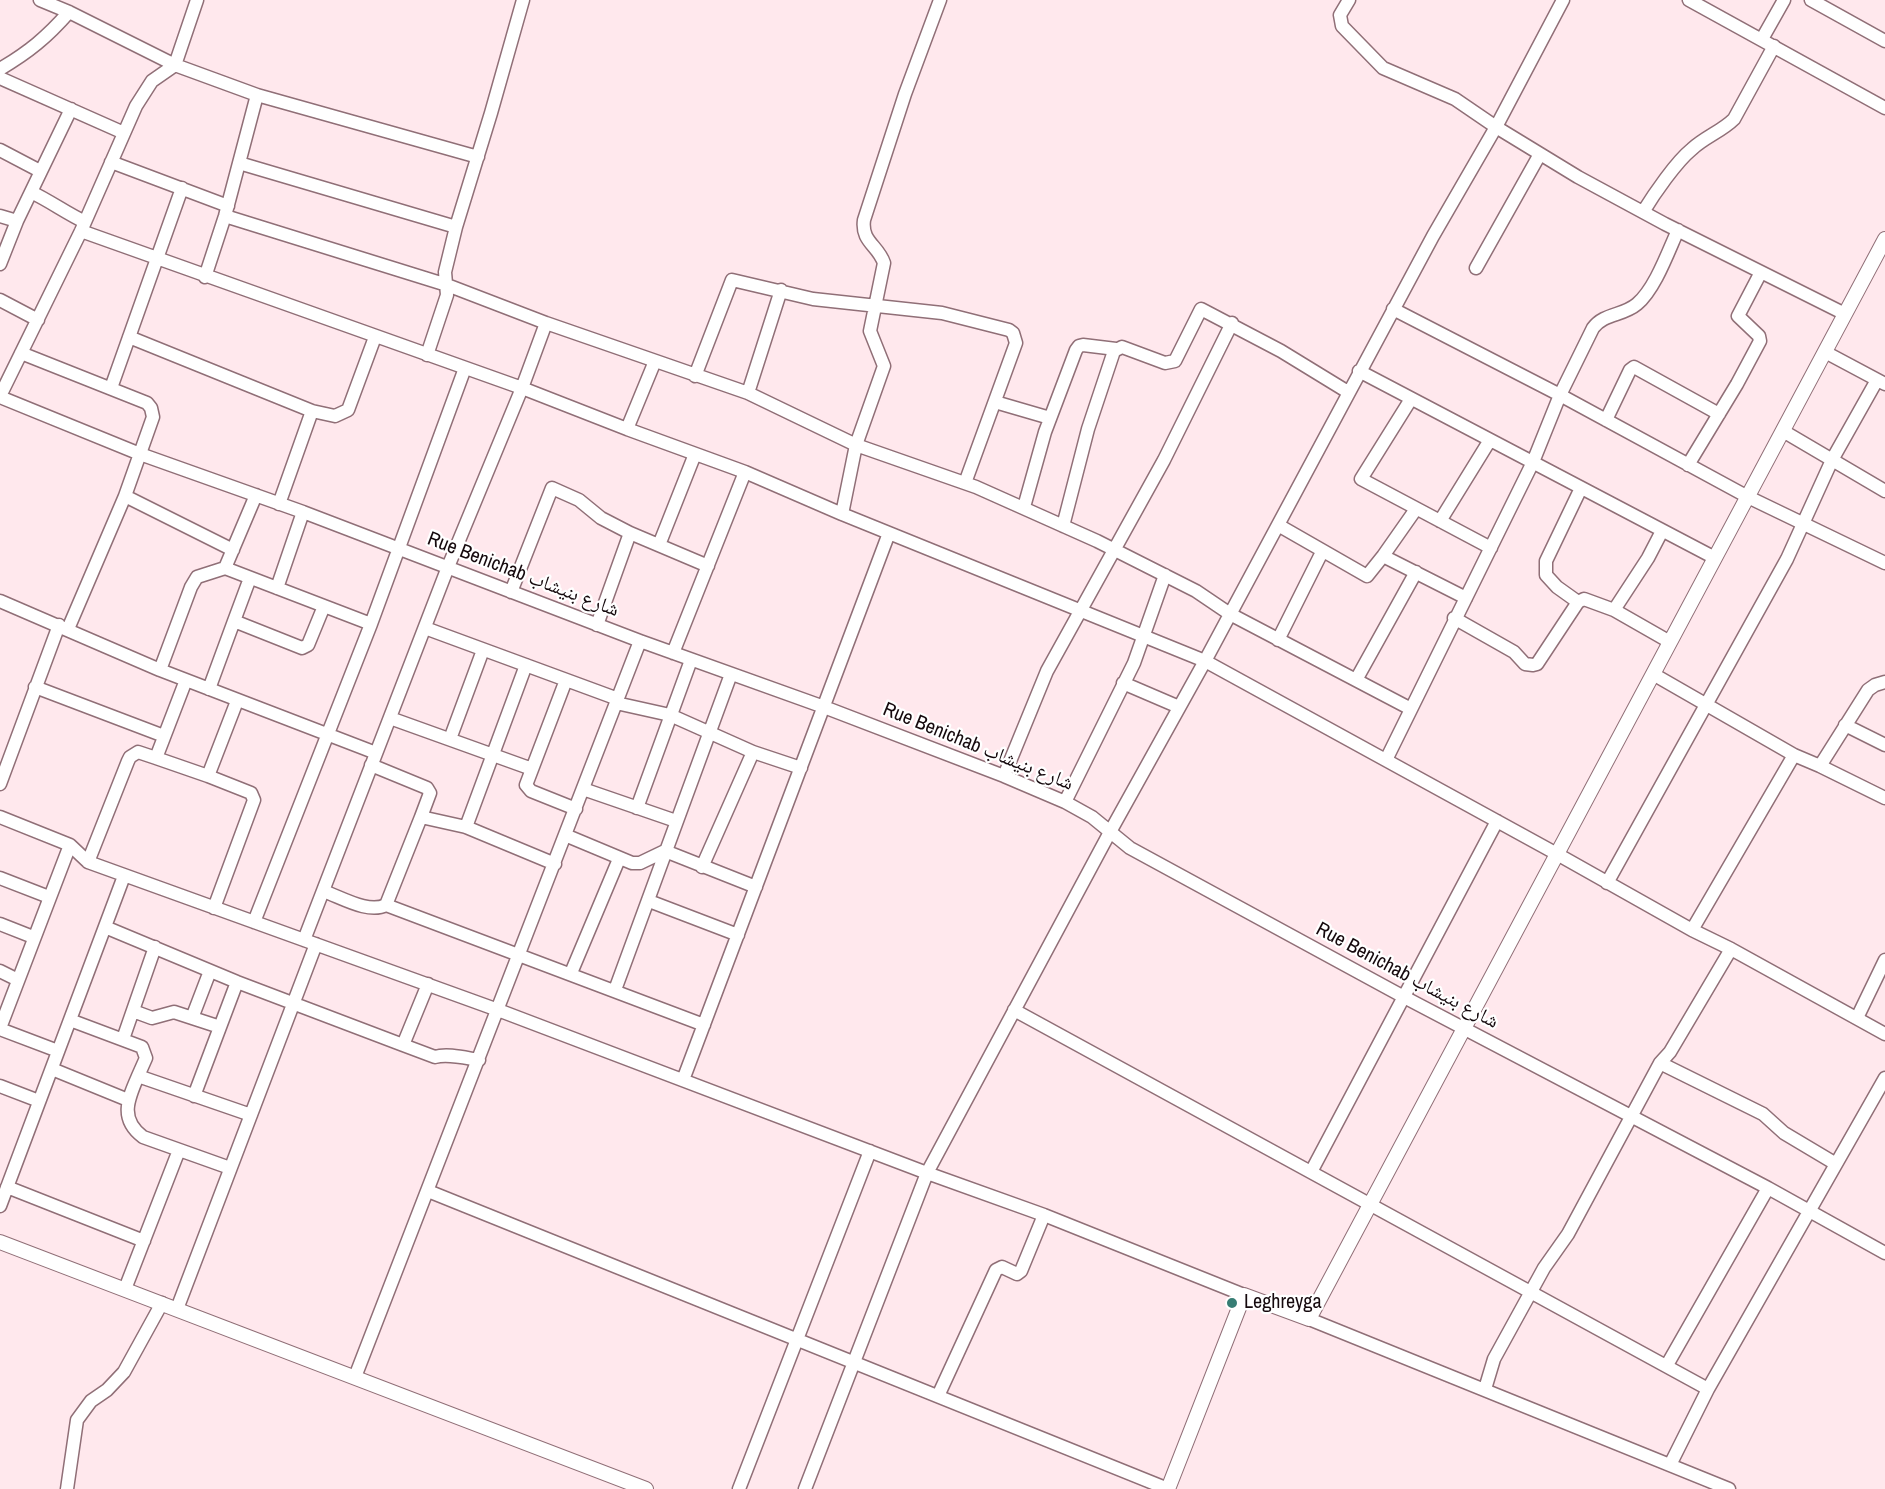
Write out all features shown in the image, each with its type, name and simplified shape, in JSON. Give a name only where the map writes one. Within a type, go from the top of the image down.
[{"type":"street","points":[[40,0],[175,65],[257,95],[478,157]]},
{"type":"street","points":[[0,397],[83,227],[145,91],[152,81],[175,65],[197,0]]},
{"type":"street","points":[[427,355],[446,301],[445,272],[456,227],[523,0]]},
{"type":"street","points":[[842,514],[856,445],[884,366],[870,331],[884,263],[866,238],[863,229],[864,220],[905,94],[940,0]]},
{"type":"street","points":[[1349,0],[1340,15],[1342,26],[1383,68],[1455,99],[1578,177],[1678,231],[1845,314]]},
{"type":"street","points":[[805,1489],[927,1173],[1110,832],[1205,661],[1359,371],[1496,127],[1563,0]]},
{"type":"street","points":[[1689,0],[1885,108]]},
{"type":"street","points":[[1762,39],[1784,0]]},
{"type":"street","points":[[1811,0],[1885,41]]},
{"type":"street","points":[[0,69],[43,41],[69,12]]},
{"type":"street","points":[[1643,212],[1655,193],[1692,148],[1734,120],[1774,46]]},
{"type":"street","points":[[0,78],[124,133]]},
{"type":"street","points":[[205,277],[227,211],[257,95]]},
{"type":"street","points":[[0,264],[17,221],[71,109]]},
{"type":"street","points":[[0,150],[40,171]]},
{"type":"street","points":[[1476,268],[1540,154]]},
{"type":"street","points":[[111,162],[182,188],[227,211],[447,285],[546,323],[748,393],[856,445],[965,483],[1024,507],[1196,591],[1230,614],[1411,709]]},
{"type":"street","points":[[239,163],[456,227]]},
{"type":"street","points":[[111,388],[182,188]]},
{"type":"street","points":[[31,192],[51,202],[57,209],[83,227],[158,259],[522,388],[745,472],[842,514],[1205,661],[1885,1034]]},
{"type":"street","points":[[0,216],[17,221]]},
{"type":"street","points":[[1386,760],[1454,618],[1533,462],[1560,395],[1593,328],[1598,321],[1607,316],[1639,303],[1657,274],[1678,231]]},
{"type":"street","points":[[1309,1319],[1885,239]]},
{"type":"street","points":[[1688,465],[1760,341],[1759,336],[1738,316],[1761,272]]},
{"type":"street","points":[[695,376],[732,280],[813,299],[942,312],[1009,330],[1013,333],[1017,343],[965,483]]},
{"type":"street","points":[[748,393],[781,290]]},
{"type":"street","points":[[0,300],[38,320]]},
{"type":"street","points":[[1024,507],[1050,418],[1079,346],[1116,349],[1122,347],[1165,363],[1172,363],[1199,309],[1204,309],[1281,351],[1348,393]]},
{"type":"street","points":[[1393,309],[1560,395],[1748,497],[1885,563]]},
{"type":"street","points":[[177,1309],[293,1003],[323,891],[448,567],[522,388],[546,323]]},
{"type":"street","points":[[1004,776],[1047,671],[1164,460],[1232,323]]},
{"type":"street","points":[[129,337],[312,411],[335,416],[348,410],[375,337]]},
{"type":"street","points":[[1063,526],[1088,429],[1116,349]]},
{"type":"street","points":[[1607,883],[1787,559],[1832,460],[1881,382],[1825,352]]},
{"type":"street","points":[[0,784],[35,687],[125,496],[153,417],[147,403],[21,353]]},
{"type":"street","points":[[627,429],[655,362]]},
{"type":"street","points":[[1606,420],[1630,370],[1634,367],[1719,414]]},
{"type":"street","points":[[254,922],[371,624],[465,368]]},
{"type":"street","points":[[1359,371],[1715,558]]},
{"type":"street","name":"Rue Benichab شارع بنيشاب","points":[[0,397],[140,454],[303,512],[673,654],[824,707],[1004,776],[1065,802],[1092,817],[1130,848],[1464,1029],[1768,1188],[1885,1253]]},
{"type":"street","points":[[1411,399],[1361,479],[1491,548]]},
{"type":"street","points":[[995,402],[1050,418]]},
{"type":"street","points":[[279,504],[312,411]]},
{"type":"street","points":[[1783,431],[1885,490]]},
{"type":"street","points":[[1440,521],[1490,440]]},
{"type":"street","points":[[659,545],[695,454]]},
{"type":"street","points":[[673,654],[745,472]]},
{"type":"street","points":[[511,592],[552,488],[579,500],[601,518],[630,533],[708,566]]},
{"type":"street","points":[[1578,602],[1557,587],[1546,575],[1546,561],[1581,488]]},
{"type":"street","points":[[225,568],[256,495]]},
{"type":"street","points":[[125,496],[232,550]]},
{"type":"street","points":[[1278,525],[1367,576],[1416,509]]},
{"type":"street","points":[[277,588],[303,512]]},
{"type":"street","points":[[1614,610],[1648,558],[1662,531]]},
{"type":"street","points":[[597,625],[630,533]]},
{"type":"street","points":[[683,1080],[889,533]]},
{"type":"street","points":[[1278,640],[1322,552]]},
{"type":"street","points":[[1383,556],[1466,598]]},
{"type":"street","points":[[160,670],[191,587],[197,578],[225,568],[371,624]]},
{"type":"street","points":[[1356,680],[1416,572]]},
{"type":"street","points":[[1065,802],[1134,663],[1165,575]]},
{"type":"street","points":[[209,688],[250,578]]},
{"type":"street","points":[[0,600],[160,670],[327,735],[427,788],[430,793],[386,905]]},
{"type":"street","points":[[1454,618],[1514,652],[1525,663],[1533,665],[1537,664],[1578,602],[1588,600],[1614,610],[1670,642]]},
{"type":"street","points":[[234,621],[299,649],[308,645],[324,606]]},
{"type":"street","points":[[425,628],[617,701],[670,715],[753,752],[801,768]]},
{"type":"street","points":[[355,1377],[640,641]]},
{"type":"street","points":[[450,740],[483,650]]},
{"type":"street","points":[[637,808],[691,660]]},
{"type":"street","points":[[466,827],[526,665]]},
{"type":"street","points":[[615,990],[731,674]]},
{"type":"street","points":[[1653,674],[1794,755],[1885,798]]},
{"type":"street","points":[[156,758],[186,680]]},
{"type":"street","points":[[566,680],[526,784],[529,790],[576,809]]},
{"type":"street","points":[[1821,766],[1868,690],[1885,682]]},
{"type":"street","points":[[1123,683],[1179,707]]},
{"type":"street","points":[[35,687],[164,736]]},
{"type":"street","points":[[208,776],[237,701]]},
{"type":"street","points":[[390,718],[532,769]]},
{"type":"street","points":[[1845,725],[1885,745]]},
{"type":"street","points":[[88,862],[130,757],[138,752],[208,776],[250,793],[254,800],[214,908]]},
{"type":"street","points":[[702,867],[753,752]]},
{"type":"street","points":[[1692,930],[1794,755]]},
{"type":"street","points":[[583,789],[676,821]]},
{"type":"street","points":[[0,817],[70,845],[88,862],[428,984],[1044,1215],[1485,1389],[1728,1489]]},
{"type":"street","points":[[421,817],[466,827],[555,864]]},
{"type":"street","points":[[1311,1172],[1497,821]]},
{"type":"street","points":[[565,835],[619,859],[637,864],[665,851],[756,887]]},
{"type":"street","points":[[58,1051],[0,1028],[70,845]]},
{"type":"street","points":[[571,973],[619,859]]},
{"type":"street","points":[[0,1206],[124,876]]},
{"type":"street","points":[[0,878],[49,897]]},
{"type":"street","points":[[323,891],[370,908],[386,905],[704,1024]]},
{"type":"street","points":[[649,901],[738,935]]},
{"type":"street","points":[[0,924],[33,937]]},
{"type":"street","points":[[105,927],[237,982],[435,1057],[456,1056],[479,1060]]},
{"type":"street","points":[[123,1039],[155,947]]},
{"type":"street","points":[[1485,1389],[1494,1359],[1544,1268],[1560,1247],[1660,1063],[1670,1052],[1731,949]]},
{"type":"street","points":[[1857,1018],[1885,960]]},
{"type":"street","points":[[0,971],[18,980]]},
{"type":"street","points":[[192,1018],[210,971]]},
{"type":"street","points":[[195,1096],[237,982]]},
{"type":"street","points":[[403,1045],[428,984]]},
{"type":"street","points":[[1014,1010],[1708,1389]]},
{"type":"street","points":[[133,1011],[152,1018],[174,1012],[220,1027]]},
{"type":"street","points":[[70,1020],[142,1047],[145,1052],[146,1058],[128,1100],[127,1112],[135,1131],[143,1137],[230,1168]]},
{"type":"street","points":[[1660,1063],[1763,1114],[1784,1133],[1836,1164]]},
{"type":"street","points":[[52,1069],[128,1100]]},
{"type":"street","points":[[138,1076],[251,1115]]},
{"type":"street","points":[[1670,1465],[1708,1389],[1885,1078]]},
{"type":"street","points":[[0,1086],[39,1101]]},
{"type":"street","points":[[125,1288],[179,1150]]},
{"type":"street","points":[[739,1489],[870,1151]]},
{"type":"street","points":[[7,1187],[144,1241]]},
{"type":"street","points":[[1667,1365],[1768,1188]]},
{"type":"street","points":[[428,1191],[1168,1489],[1244,1295]]},
{"type":"street","points":[[938,1396],[996,1270],[1002,1267],[1017,1274],[1021,1271],[1044,1215]]},
{"type":"street","points":[[0,1242],[646,1489]]},
{"type":"street","points":[[67,1489],[76,1420],[91,1401],[107,1390],[124,1371],[162,1303]]},
{"type":"place","name":"Leghreyga","points":[[1232,1303]]}]
